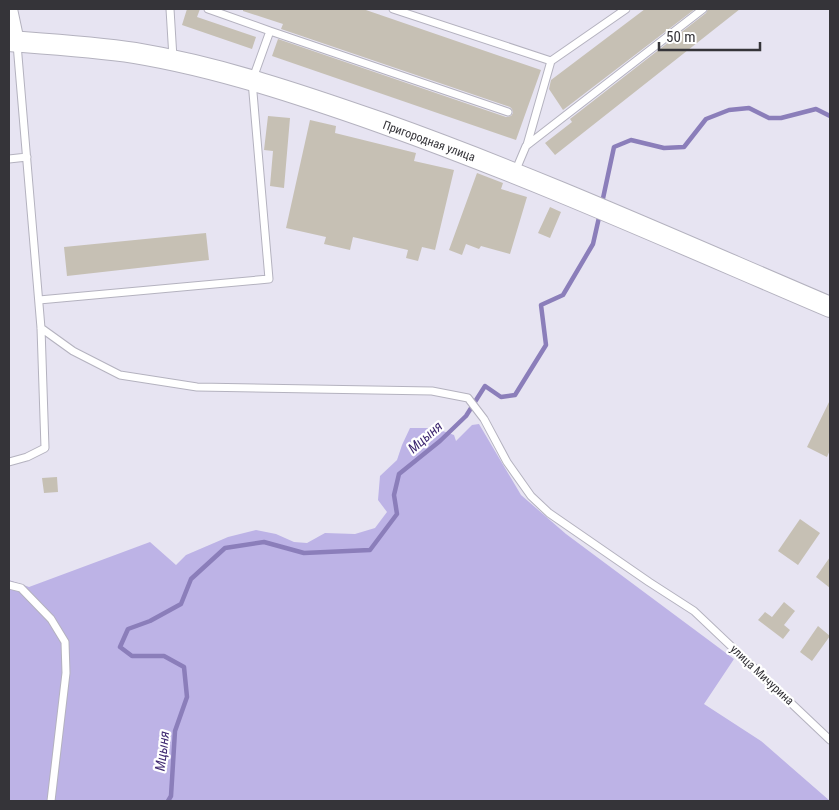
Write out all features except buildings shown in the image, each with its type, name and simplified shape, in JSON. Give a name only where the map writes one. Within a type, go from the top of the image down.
[{"type":"street","points":[[10,9],[13,41]]},
{"type":"street","name":"Пригородная улица","points":[[13,41],[133,53],[174,61],[252,81],[348,111],[515,172],[830,307]]},
{"type":"lane","points":[[170,9],[174,61]]},
{"type":"lane","points":[[208,9],[508,112]]},
{"type":"lane","points":[[393,9],[551,61]]},
{"type":"lane","points":[[515,172],[526,146],[551,61],[626,9]]},
{"type":"lane","points":[[526,146],[703,9]]},
{"type":"lane","points":[[39,300],[269,279],[252,81],[270,31]]},
{"type":"lane","points":[[9,462],[27,457],[44,448],[39,300],[13,41]]},
{"type":"lane","points":[[9,159],[26,157]]},
{"type":"lane","name":"улица Мичурина","points":[[41,328],[73,351],[120,375],[197,387],[432,391],[468,398],[484,419],[507,462],[531,496],[549,513],[694,611],[830,740]]},
{"type":"lane","points":[[9,585],[21,588],[51,619],[65,642],[66,673],[51,801]]},
{"type":"shaded area","points":[[479,424],[521,495],[566,534],[734,659],[704,704],[761,741],[830,801],[9,801],[9,580],[29,587],[150,542],[176,565],[186,555],[228,537],[256,530],[276,534],[294,542],[307,543],[325,533],[355,534],[375,528],[387,512],[378,500],[380,476],[397,460],[410,428],[434,428],[454,435],[456,441],[472,425]]},
{"type":"waterway","name":"Мцыня","points":[[602,203],[614,147],[631,140],[664,148],[684,147],[706,119],[729,110],[749,108],[769,118],[781,118],[816,109],[830,116]]},
{"type":"waterway","name":"Мцыня","points":[[168,801],[171,796],[175,731],[187,697],[184,667],[164,656],[132,656],[120,647],[128,629],[150,621],[181,604],[191,579],[225,548],[264,542],[304,553],[370,550],[397,514],[394,495],[399,474],[440,441],[466,416],[485,386],[501,397],[515,395],[546,345],[541,305],[563,295],[593,244],[600,213]]}]
